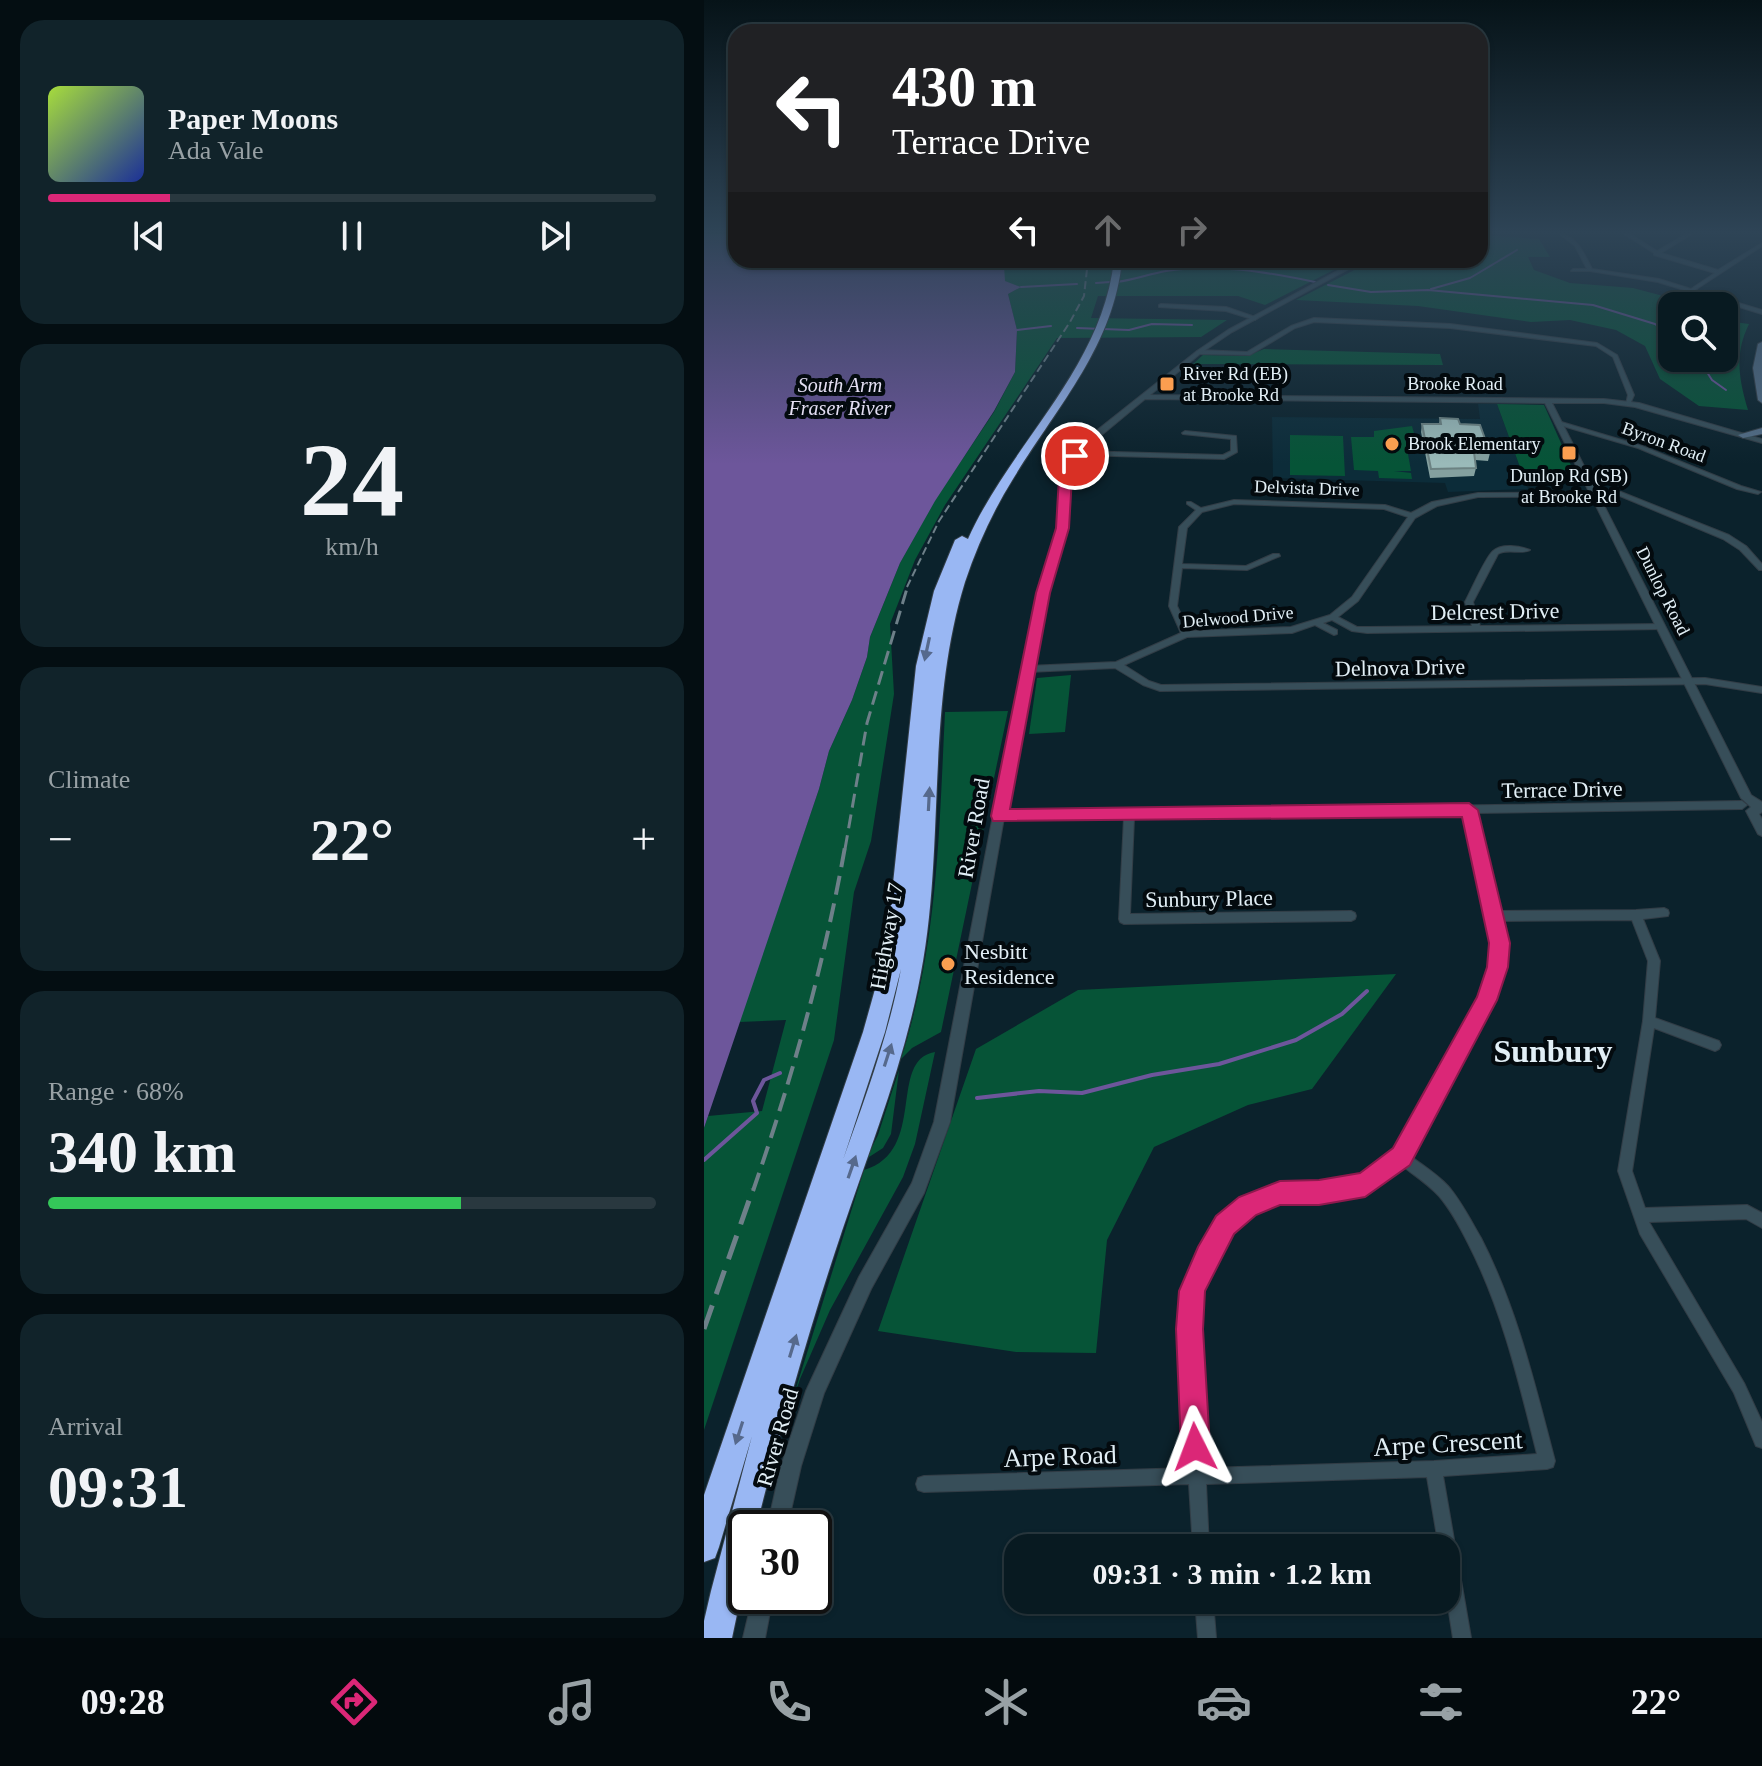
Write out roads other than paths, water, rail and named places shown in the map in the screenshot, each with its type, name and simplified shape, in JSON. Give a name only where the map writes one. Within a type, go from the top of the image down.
[{"type":"highway","name":"Highway 17","points":[[704,1547],[723,1479],[854,1127],[895,1034],[915,950],[924,893],[935,701],[953,600],[973,544],[995,499],[1096,329],[1103,310]]},
{"type":"highway","name":"Highway 17","points":[[716,1638],[754,1472],[828,1202]]},
{"type":"main road","points":[[1762,344],[1757,368],[1762,400]]},
{"type":"main road","points":[[1743,435],[1762,431]]},
{"type":"street","points":[[1225,310],[1255,318]]},
{"type":"street","points":[[1077,453],[1199,352],[1269,310]]},
{"type":"street","points":[[1199,352],[1233,356],[1248,354],[1293,327],[1323,319],[1418,324],[1517,337],[1571,339],[1597,345],[1612,353],[1631,395],[1628,403]]},
{"type":"street","points":[[1259,382],[1259,399]]},
{"type":"street","name":"Brooke Road","points":[[1143,397],[1628,403],[1762,441]]},
{"type":"street","name":"Dunlop Road","points":[[1547,400],[1752,805],[1762,831]]},
{"type":"street","name":"Byron Road","points":[[1558,423],[1640,447],[1739,488],[1758,492]]},
{"type":"street","points":[[1077,453],[1224,457],[1234,452],[1236,439],[1230,435],[1185,433]]},
{"type":"street","name":"River Road","points":[[781,1510],[791,1466],[815,1391],[865,1283],[918,1187],[942,1122],[1043,593],[1063,528],[1067,472],[1077,453]]},
{"type":"street","points":[[1412,516],[1435,504],[1478,495],[1593,492],[1630,497],[1711,530],[1743,548],[1762,568]]},
{"type":"street","name":"Delvista Drive","points":[[1200,510],[1234,502],[1261,502],[1385,507],[1412,516]]},
{"type":"street","points":[[1186,634],[1173,606],[1183,527],[1200,510],[1189,503]]},
{"type":"street","name":"Delwood Drive","points":[[1028,669],[1117,665],[1186,634],[1274,632],[1333,617],[1355,599],[1412,516]]},
{"type":"street","points":[[1477,629],[1469,602],[1495,553],[1503,548],[1526,550]]},
{"type":"street","points":[[1178,566],[1247,568],[1276,556]]},
{"type":"street","name":"Delcrest Drive","points":[[1333,617],[1355,629],[1367,630],[1661,627]]},
{"type":"street","points":[[1317,623],[1334,632]]},
{"type":"street","name":"Delnova Drive","points":[[1117,665],[1160,688],[1689,681],[1728,683],[1762,690]]},
{"type":"street","name":"Terrace Drive","points":[[1000,816],[1752,805]]},
{"type":"street","points":[[1200,1534],[1189,1329],[1192,1291],[1225,1225],[1247,1206],[1280,1193],[1319,1192],[1365,1184],[1401,1157],[1486,1000],[1498,967],[1499,943],[1495,916],[1469,810]]},
{"type":"street","name":"Sunbury Place","points":[[1129,815],[1124,919],[1351,916]]},
{"type":"street","points":[[1495,916],[1664,913]]},
{"type":"street","points":[[1636,915],[1654,961],[1649,1021],[1625,1171],[1645,1229],[1739,1388],[1762,1440]]},
{"type":"street","points":[[1649,1021],[1715,1045]]},
{"type":"street","name":"Arpe Crescent","points":[[1197,1476],[1434,1469],[1547,1461],[1511,1326],[1483,1255],[1446,1194],[1401,1157]]},
{"type":"street","points":[[1641,1215],[1747,1212],[1762,1221]]},
{"type":"street","points":[[1434,1469],[1462,1638]]},
{"type":"street","name":"Arpe Road","points":[[924,1484],[1197,1476]]},
{"type":"street","points":[[754,1638],[759,1614]]},
{"type":"street","points":[[1205,1614],[1207,1638]]},
{"type":"water","name":"South Arm Fraser River","points":[[704,310],[1012,310],[1017,330],[1015,372],[900,563],[870,637],[867,657],[852,700],[829,751],[819,789],[704,1128]]},
{"type":"waterway","points":[[1611,310],[1658,326]]},
{"type":"waterway","points":[[1077,328],[1129,330],[1152,324],[1192,325]]},
{"type":"waterway","points":[[1017,330],[1051,326]]},
{"type":"waterway","points":[[1707,372],[1726,390]]},
{"type":"waterway","points":[[977,1098],[1039,1091],[1082,1093],[1152,1075],[1219,1064],[1296,1040],[1342,1014],[1367,991]]},
{"type":"waterway","points":[[704,1160],[757,1113],[753,1101],[764,1080],[780,1073]]},
{"type":"railway","points":[[907,587],[939,521],[1076,310]]},
{"type":"railway","points":[[845,849],[867,723],[908,585]]},
{"type":"railway","points":[[753,1191],[806,1021],[845,847]]},
{"type":"railway","points":[[704,1329],[753,1189]]},
{"type":"place","name":"River Rd (EB) at Brooke Rd","points":[[1167,384]]},
{"type":"place","name":"Brook Elementary","points":[[1392,444]]},
{"type":"place","name":"Dunlop Rd (SB) at Brooke Rd","points":[[1569,453]]},
{"type":"place","name":"Nesbitt Residence","points":[[948,964]]},
{"type":"district","name":"Sunbury","points":[[1553,1051]]}]
